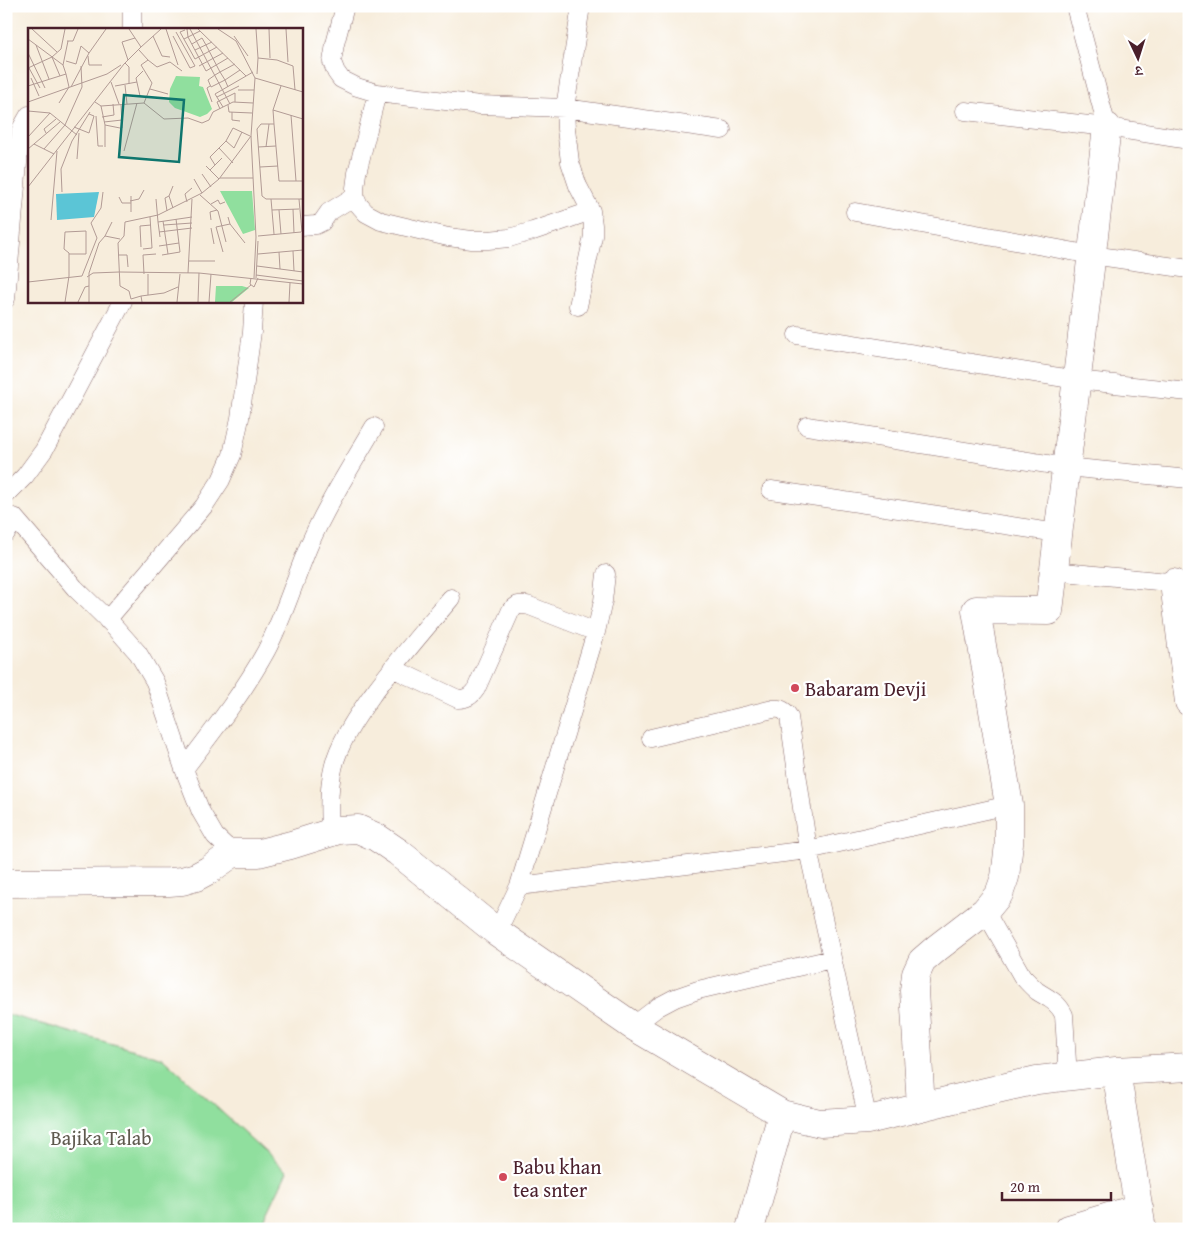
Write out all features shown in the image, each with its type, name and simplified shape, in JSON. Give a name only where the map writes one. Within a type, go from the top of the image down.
[{"type":"street","points":[[920,1107],[914,991],[916,974],[922,961],[985,911],[999,894],[1005,877],[1009,844],[1009,805],[976,610],[1048,611],[1107,127]]},
{"type":"street","points":[[1181,583],[1189,702]]},
{"type":"street","points":[[6,883],[182,881],[196,878],[234,853],[259,853],[340,830],[358,829],[376,837],[398,852],[497,932],[633,1026],[782,1114],[820,1123],[868,1120],[1036,1080],[1116,1070],[1189,1067]]},
{"type":"street","points":[[1069,1229],[1141,1218],[1116,1070]]},
{"type":"street","points":[[750,1229],[782,1114]]},
{"type":"lane","points":[[132,6],[132,28]]},
{"type":"lane","points":[[345,6],[332,62],[341,79],[357,87],[377,93],[480,105],[565,108],[722,130]]},
{"type":"lane","points":[[578,306],[593,236],[593,225],[591,211],[578,186],[570,162],[565,108],[581,6]]},
{"type":"lane","points":[[1075,6],[1107,127]]},
{"type":"lane","points":[[377,93],[355,188],[358,205],[366,213],[381,221],[448,237],[488,240],[509,238],[591,211]]},
{"type":"lane","points":[[966,111],[1107,127],[1189,140]]},
{"type":"lane","points":[[6,300],[21,129],[28,117]]},
{"type":"lane","points":[[302,226],[316,225],[322,222],[330,212],[355,196]]},
{"type":"lane","points":[[855,212],[1092,255],[1189,269]]},
{"type":"lane","points":[[122,302],[44,450],[25,476],[6,494],[14,517],[75,588],[114,626],[138,653],[156,682],[184,769],[201,812],[215,836],[234,853]]},
{"type":"lane","points":[[107,620],[204,506],[221,480],[232,455],[240,418],[251,341],[254,302]]},
{"type":"lane","points":[[797,335],[1077,380],[1189,392]]},
{"type":"lane","points":[[184,769],[233,705],[266,651],[325,510],[374,426]]},
{"type":"lane","points":[[807,426],[1066,467],[1189,478]]},
{"type":"lane","points":[[771,490],[1058,532]]},
{"type":"lane","points":[[6,534],[14,517]]},
{"type":"lane","points":[[1053,571],[1181,583]]},
{"type":"lane","points":[[497,932],[519,886],[596,632],[603,601],[606,574]]},
{"type":"lane","points":[[330,833],[329,797],[332,775],[336,757],[347,732],[392,668],[452,598]]},
{"type":"lane","points":[[392,668],[458,699],[462,699],[469,697],[476,689],[511,610],[518,605],[527,605],[596,632]]},
{"type":"lane","points":[[651,738],[780,708],[789,717],[808,850],[868,1120]]},
{"type":"lane","points":[[519,886],[808,850],[1009,805]]},
{"type":"lane","points":[[985,911],[1022,976],[1037,991],[1054,1002],[1064,1015],[1068,1077]]},
{"type":"lane","points":[[633,1026],[675,998],[698,990],[832,959]]},
{"type":"green space","name":"Bajika Talab","points":[[6,1014],[163,1058],[287,1172],[260,1229],[6,1229]]},
{"type":"place","name":"Babaram Devji","points":[[795,688]]},
{"type":"place","name":"Babu khan tea snter","points":[[503,1177]]}]
